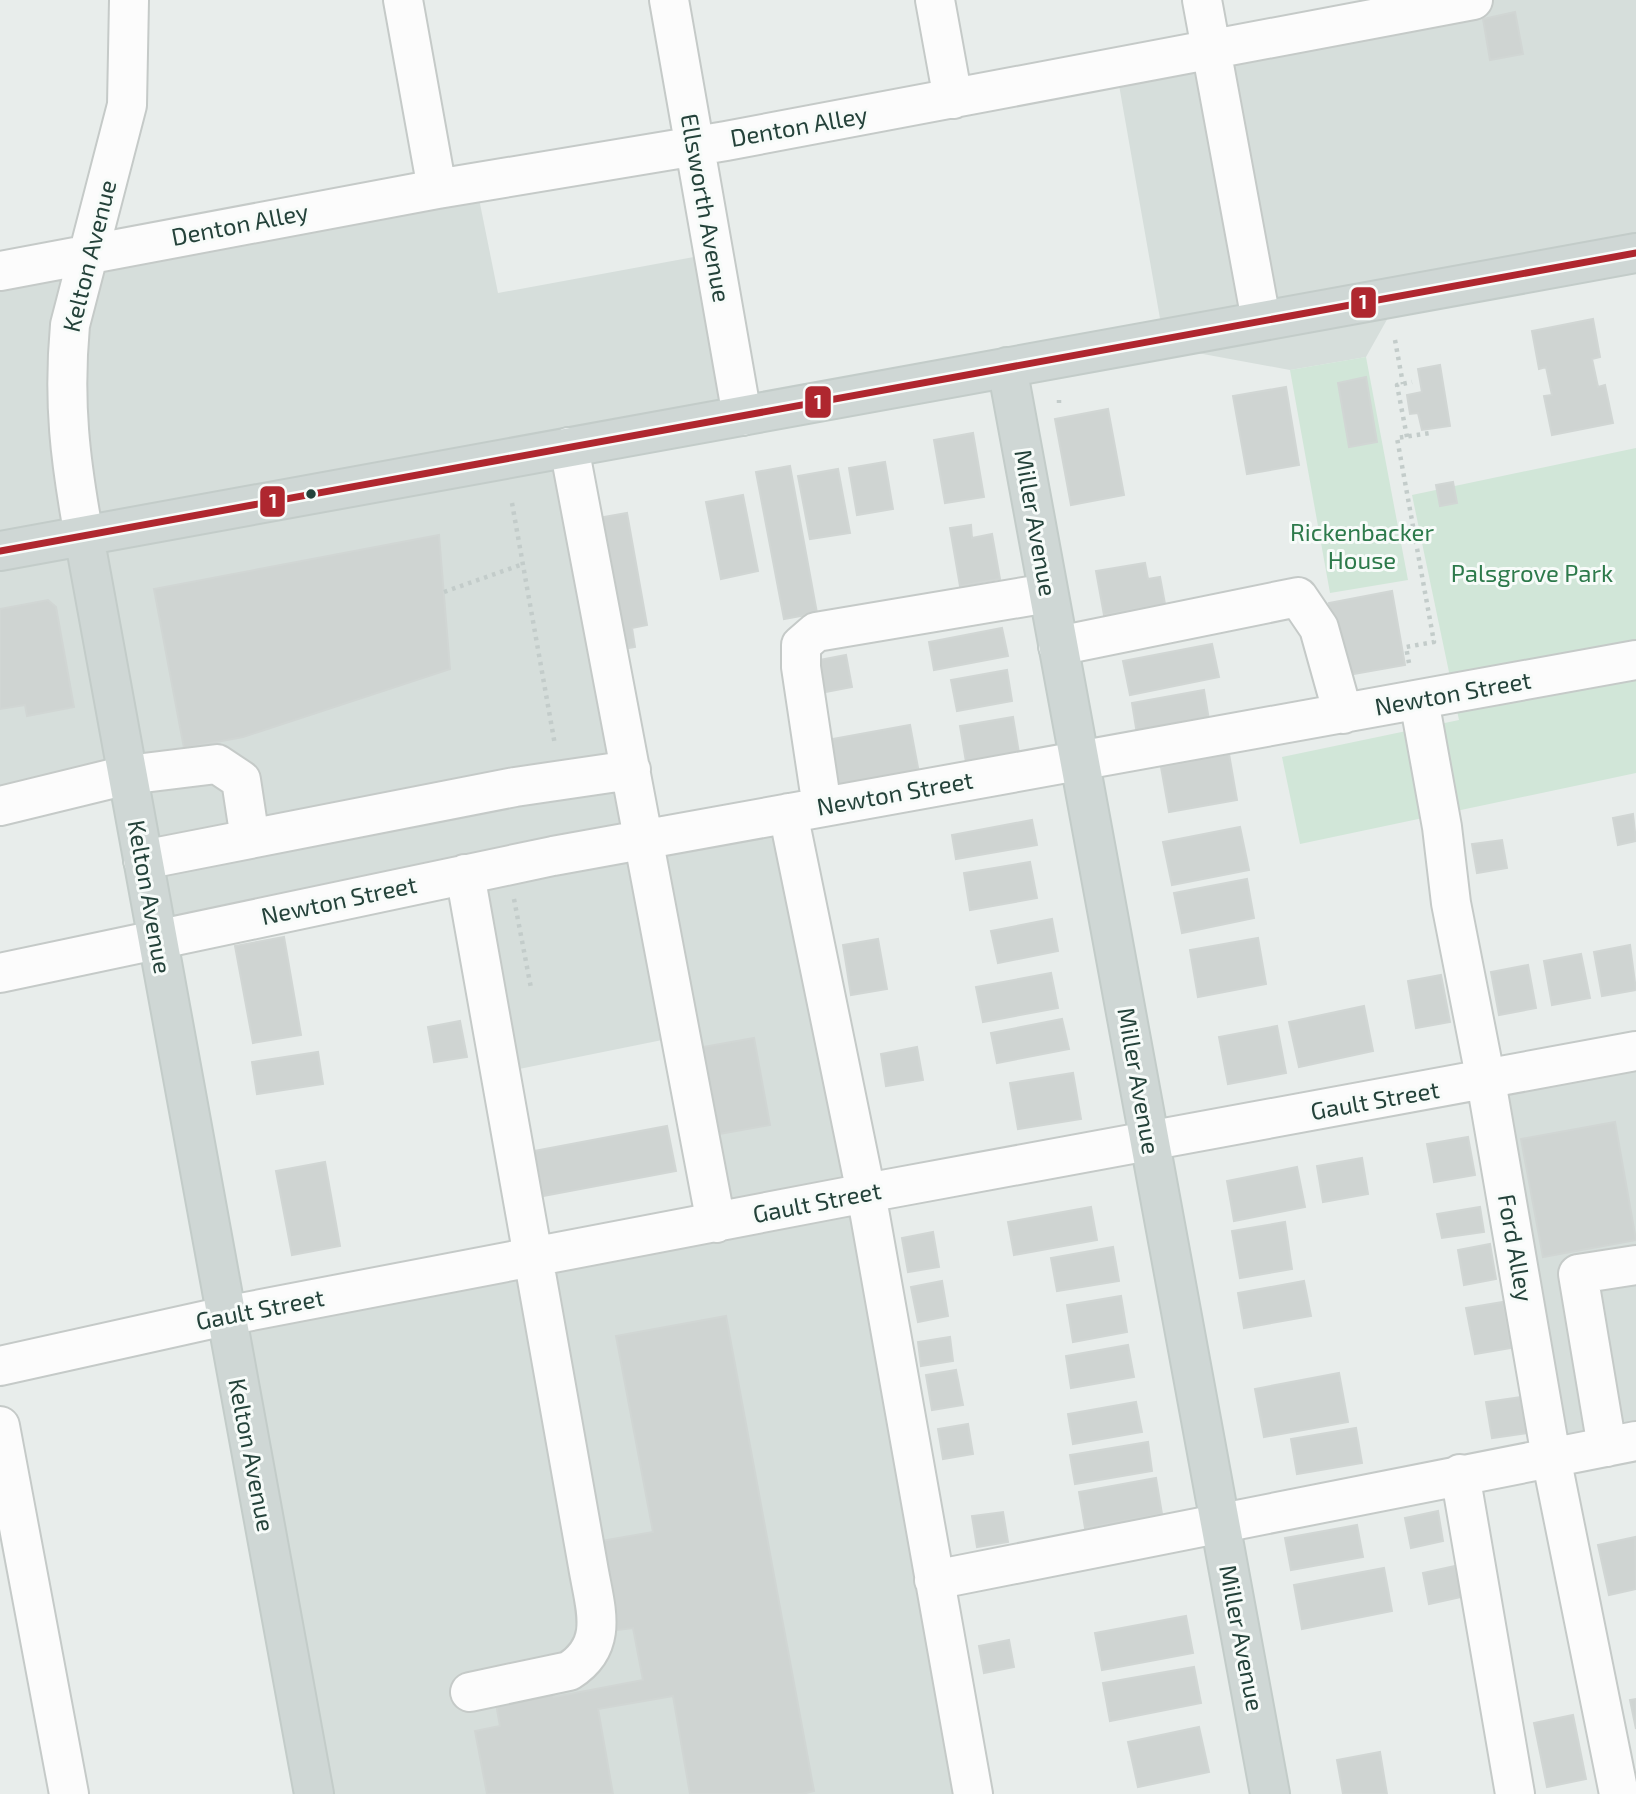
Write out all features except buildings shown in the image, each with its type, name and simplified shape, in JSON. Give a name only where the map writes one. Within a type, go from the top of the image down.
[{"type":"main road","points":[[0,551],[1636,253]]},
{"type":"main road","name":"Miller Avenue","points":[[1007,367],[1270,1794]]},
{"type":"main road","name":"Kelton Avenue","points":[[84,536],[314,1794]]},
{"type":"street","name":"Kelton Avenue","points":[[84,536],[69,455],[65,391],[70,324],[127,105],[129,0]]},
{"type":"street","points":[[403,0],[437,189]]},
{"type":"street","name":"Ellsworth Avenue","points":[[669,0],[741,416]]},
{"type":"street","points":[[935,0],[953,99]]},
{"type":"street","points":[[1202,0],[1261,320]]},
{"type":"street","name":"Denton Alley","points":[[0,271],[437,189],[953,99],[1473,0]]},
{"type":"street","points":[[569,447],[716,1223]]},
{"type":"street","points":[[973,1794],[866,1193],[805,810],[801,645],[816,632],[1048,593]]},
{"type":"street","points":[[1058,646],[1298,597],[1319,628],[1343,713]]},
{"type":"street","name":"Newton Street","points":[[0,973],[644,839],[1343,713],[1415,687],[1636,660]]},
{"type":"street","name":"Ford Alley","points":[[1415,687],[1442,827],[1451,903],[1486,1081],[1551,1457],[1619,1794]]},
{"type":"street","points":[[0,806],[127,775],[217,764],[241,780],[250,839]]},
{"type":"street","points":[[143,860],[562,780],[631,770]]},
{"type":"street","points":[[466,874],[596,1614],[597,1633],[592,1650],[582,1662],[569,1671],[470,1692]]},
{"type":"street","name":"Gault Street","points":[[0,1366],[225,1316],[866,1193],[1486,1081],[1636,1051]]},
{"type":"street","points":[[934,1580],[1621,1444],[1578,1274],[1636,1265]]},
{"type":"street","points":[[0,1426],[69,1794]]},
{"type":"street","points":[[1460,1474],[1515,1794]]},
{"type":"path","points":[[1395,340],[1403,384]]},
{"type":"path","points":[[1406,437],[1397,385],[1412,382]]},
{"type":"path","points":[[1415,687],[1406,647],[1434,642],[1397,438],[1430,433]]},
{"type":"path","points":[[512,503],[562,780]]},
{"type":"path","points":[[444,592],[523,564]]},
{"type":"path","points":[[513,892],[531,988]]},
{"type":"shaded area","points":[[1460,0],[1636,0],[1636,259],[1394,307],[1366,357],[1290,370],[1165,347],[1116,68]]},
{"type":"shaded area","points":[[475,179],[498,293],[721,252],[747,419],[564,452],[633,845],[795,814],[978,1794],[319,1794],[224,1311],[712,1225],[677,1037],[490,1075],[455,878],[160,935],[133,776],[0,802],[0,268]]},
{"type":"shaded area","points":[[1636,1051],[1636,1442],[1557,1458],[1480,1083]]},
{"type":"green space","name":"Rickenbacker House","points":[[1366,357],[1408,580],[1330,593],[1290,370]]},
{"type":"green space","name":"Palsgrove Park","points":[[1636,448],[1636,773],[1300,844],[1282,757],[1459,720],[1412,495]]},
{"type":"transit line","name":"1","points":[[0,551],[1636,253]]}]
